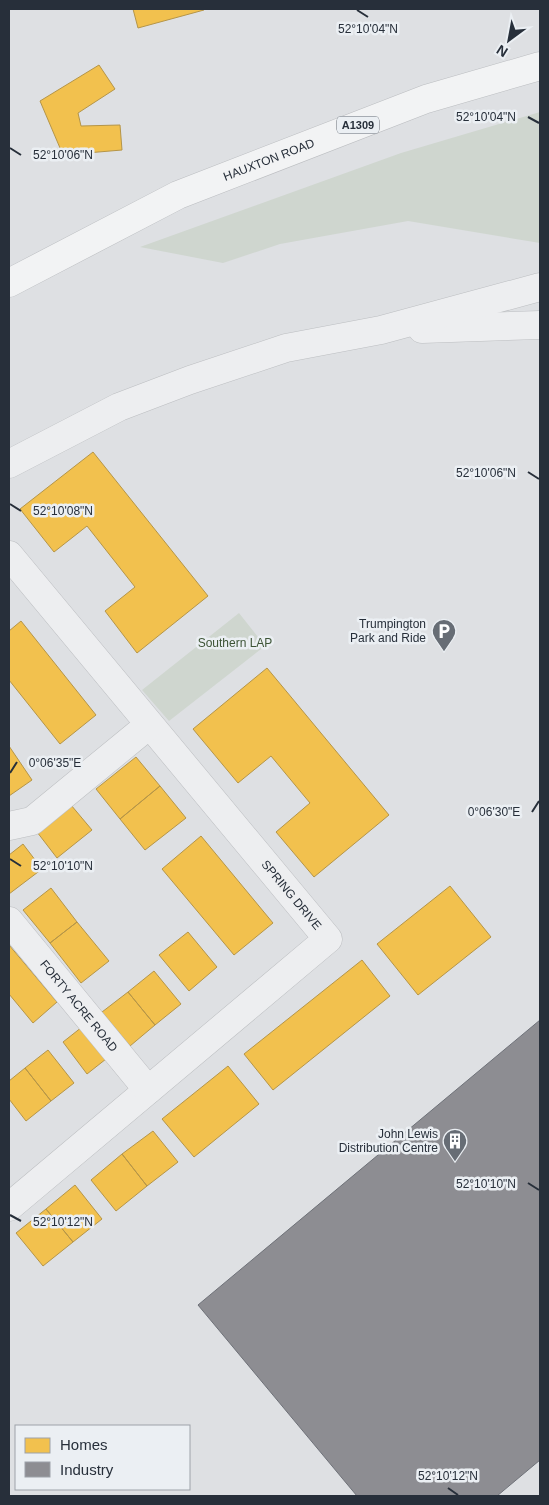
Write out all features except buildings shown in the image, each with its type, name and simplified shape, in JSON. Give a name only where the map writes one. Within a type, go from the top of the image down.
[{"type":"main road","name":"HAUXTON ROAD","points":[[9,283],[178,194],[426,99],[540,66]]},
{"type":"street","points":[[9,464],[119,407],[190,380],[286,348],[381,330],[540,287]]},
{"type":"street","points":[[381,330],[540,325]]},
{"type":"street","name":"SPRING DRIVE","points":[[9,555],[328,938],[9,1207]]},
{"type":"street","points":[[9,826],[32,821],[149,725]]},
{"type":"street","name":"FORTY ACRE ROAD","points":[[9,921],[148,1090]]},
{"type":"green space","points":[[540,112],[540,243],[408,221],[280,244],[223,263],[140,247],[401,153]]},
{"type":"green space","name":"Southern LAP","points":[[239,613],[265,646],[169,721],[142,690]]},
{"type":"place","name":"Trumpington Park and Ride","points":[[444,652]]},
{"type":"place","name":"John Lewis Distribution Centre","points":[[455,1162]]}]
